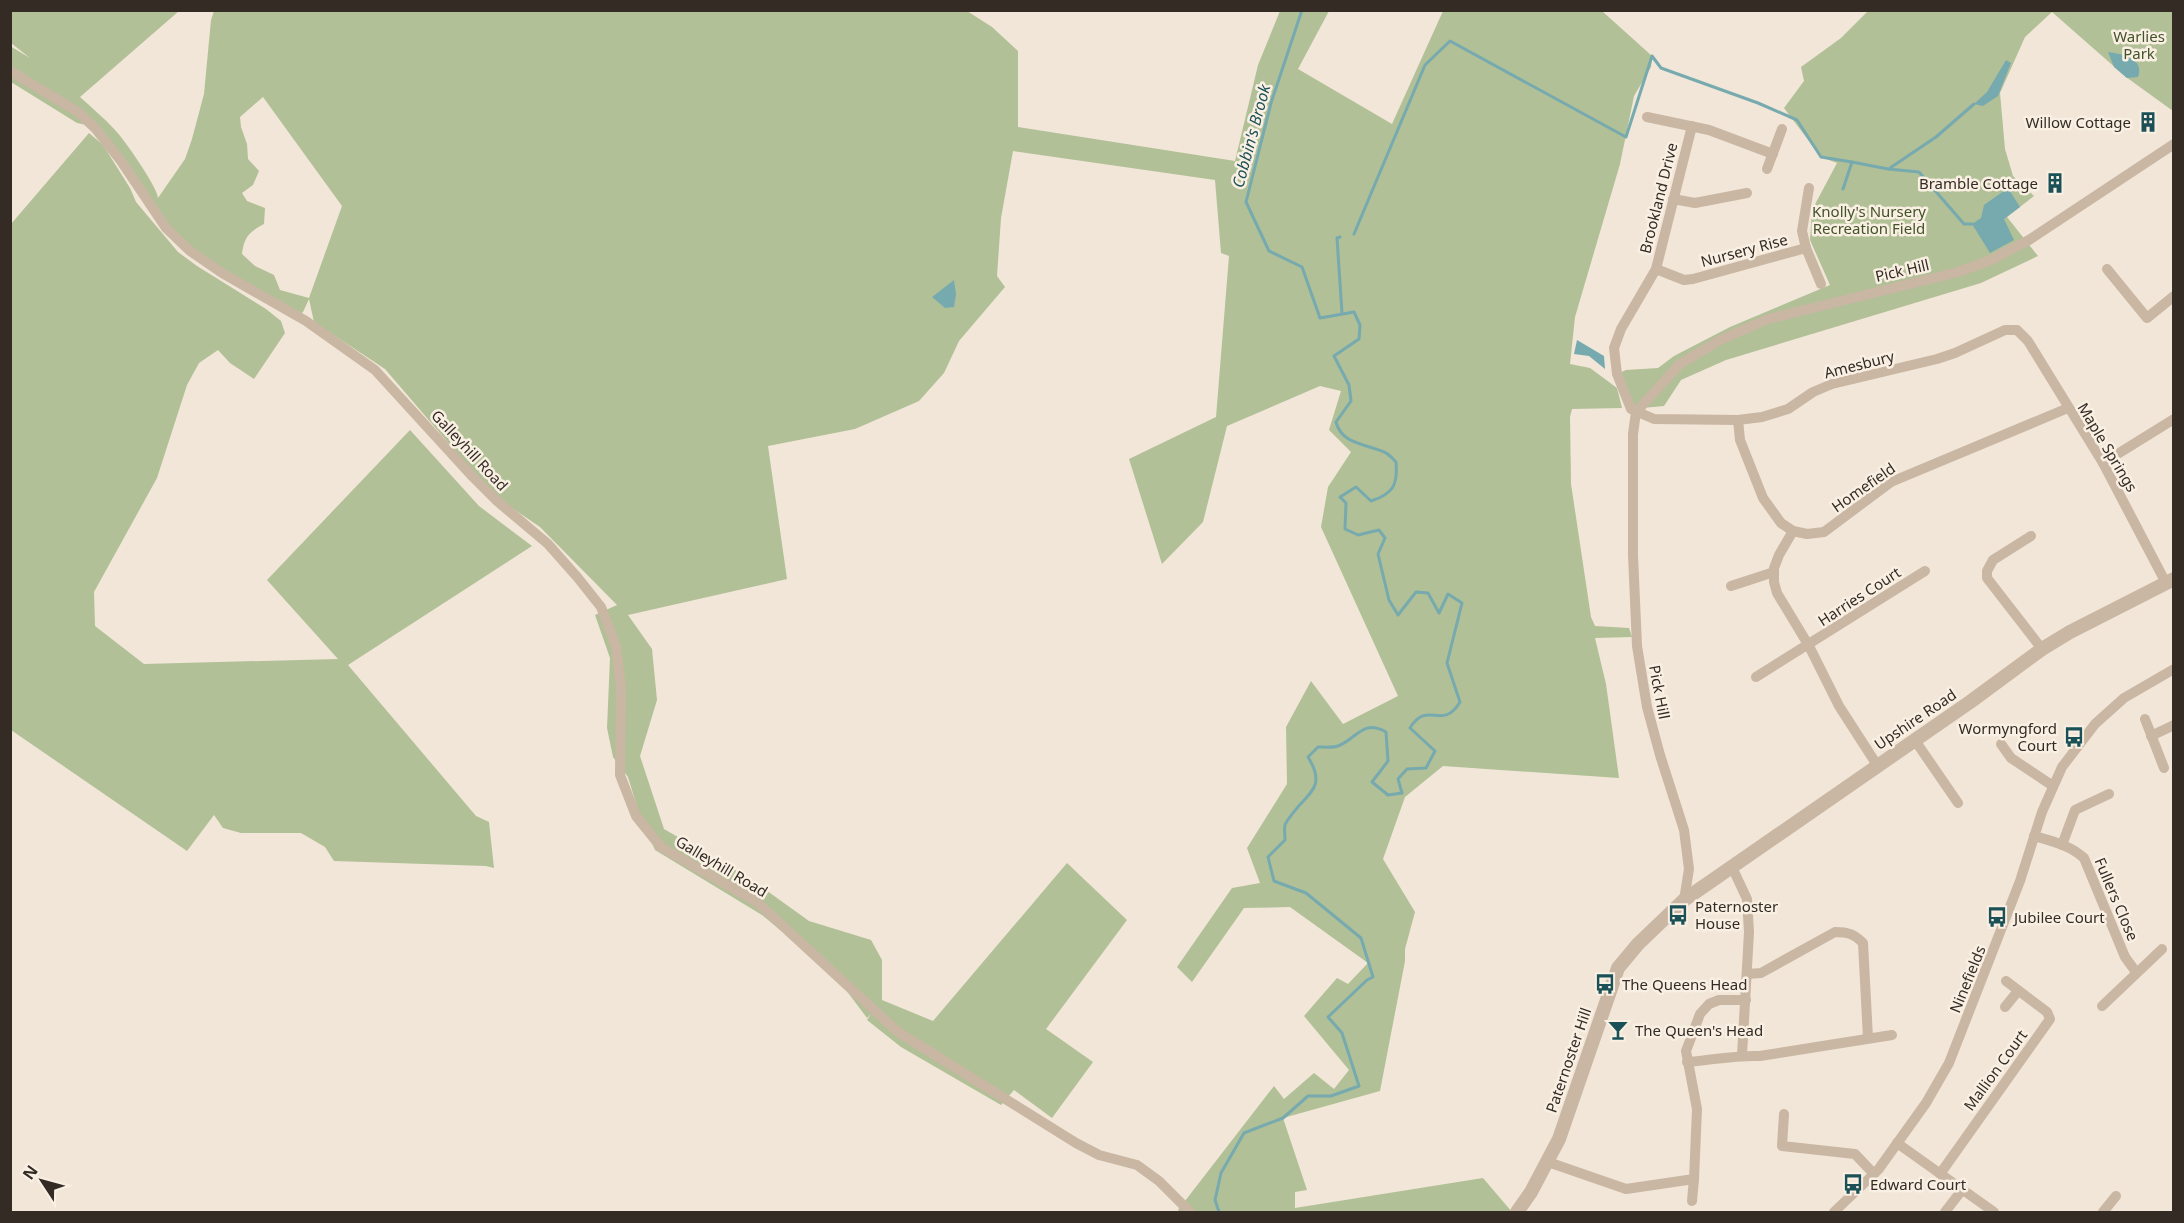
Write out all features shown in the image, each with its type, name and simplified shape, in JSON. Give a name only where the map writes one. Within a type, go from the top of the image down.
[{"type":"street","name":"Galleyhill Road","points":[[10,71],[78,112],[95,128],[121,161],[166,228],[190,251],[222,273],[306,321],[375,370],[471,475],[497,501],[548,544],[601,607],[616,646],[621,688],[620,775],[636,816],[661,847],[758,903],[898,1032],[1076,1143],[1099,1155],[1137,1165],[1159,1181],[1190,1212]]},
{"type":"street","name":"Brookland Drive","points":[[1647,117],[1709,130],[1773,154]]},
{"type":"street","name":"Brookland Drive","points":[[1634,410],[1617,374],[1614,348],[1617,337],[1647,292],[1656,269],[1692,126]]},
{"type":"street","points":[[1767,169],[1782,129]]},
{"type":"street","name":"Pick Hill","points":[[1684,900],[1689,869],[1684,830],[1647,707],[1637,646],[1633,555],[1634,410],[1680,364],[1719,340],[1768,319],[1959,272],[1991,260],[2038,234],[2174,144]]},
{"type":"street","name":"Nursery Rise","points":[[1809,188],[1802,231],[1806,248],[1821,284]]},
{"type":"street","points":[[1673,199],[1695,203],[1747,193]]},
{"type":"street","name":"Nursery Rise","points":[[1656,269],[1684,280],[1693,279],[1806,248]]},
{"type":"street","points":[[2107,269],[2147,318],[2174,296]]},
{"type":"street","name":"Amesbury","points":[[1634,410],[1654,419],[1738,420],[1762,417],[1788,409],[1813,392],[1832,384],[1928,362],[1955,353],[2005,330],[2018,330]]},
{"type":"street","name":"Maple Springs","points":[[2018,330],[2028,340],[2103,463],[2170,581]]},
{"type":"street","name":"Homefield","points":[[1793,531],[1807,534],[1824,532],[1891,482],[2068,408]]},
{"type":"street","points":[[2103,463],[2174,419]]},
{"type":"street","points":[[1731,586],[1774,572],[1779,555],[1793,531],[1781,524],[1763,498],[1740,440],[1738,420]]},
{"type":"street","points":[[2031,536],[1994,560],[1987,571],[1987,578],[2042,649]]},
{"type":"street","name":"Harries Court","points":[[1756,677],[1809,646],[1925,571]]},
{"type":"street","name":"Harries Court","points":[[1774,572],[1778,593],[1809,646],[1839,706],[1877,765]]},
{"type":"street","name":"Upshire Road","points":[[1684,900],[2042,649],[2070,632],[2170,581]]},
{"type":"street","name":"Ninefields","points":[[1834,1212],[1874,1174],[1926,1103],[1949,1063],[1999,938],[2053,786],[2074,749],[2095,724],[2124,698],[2174,669]]},
{"type":"street","points":[[2145,719],[2164,768]]},
{"type":"street","points":[[2151,736],[2174,725]]},
{"type":"street","points":[[1914,739],[1958,802]]},
{"type":"street","points":[[2001,744],[2012,758],[2053,786]]},
{"type":"street","points":[[2062,845],[2076,810],[2109,794]]},
{"type":"street","name":"Fullers Close","points":[[2034,836],[2062,845],[2084,858],[2125,957],[2136,972]]},
{"type":"street","points":[[1732,867],[1747,899],[1749,932],[1742,1055]]},
{"type":"street","name":"Paternoster Hill","points":[[1517,1212],[1548,1162],[1572,1101],[1618,968],[1638,944],[1684,900]]},
{"type":"street","points":[[1748,974],[1761,973],[1835,932],[1855,935],[1863,943],[1868,1038]]},
{"type":"street","points":[[2102,1006],[2162,949]]},
{"type":"street","name":"Mallion Court","points":[[1940,1174],[2050,1019],[2047,1012],[2006,981]]},
{"type":"street","name":"Mallion Court","points":[[2005,1007],[2018,991]]},
{"type":"street","points":[[1692,1201],[1697,1109],[1686,1051],[1700,1014],[1709,1004],[1719,1000],[1746,1000]]},
{"type":"street","points":[[1687,1062],[1726,1059],[1742,1055],[1760,1056],[1892,1035]]},
{"type":"street","points":[[1784,1114],[1782,1146],[1854,1154],[1874,1174]]},
{"type":"street","points":[[1897,1143],[1995,1212]]},
{"type":"street","points":[[1548,1162],[1626,1189],[1694,1179]]},
{"type":"street","points":[[1945,1212],[1962,1190]]},
{"type":"street","points":[[2103,1212],[2116,1196]]},
{"type":"green space","points":[[11,11],[179,11],[80,97],[107,121],[133,153],[147,174],[158,198],[185,159],[192,139],[204,94],[211,20],[214,11],[967,11],[992,27],[1018,51],[1018,127],[1235,161],[1258,65],[1280,11],[1329,11],[1298,69],[1392,124],[1443,11],[1602,11],[1652,56],[1651,67],[1634,96],[1620,164],[1575,317],[1570,364],[1590,368],[1617,388],[1622,408],[1572,409],[1570,417],[1571,484],[1591,617],[1595,626],[1629,628],[1632,637],[1595,638],[1606,684],[1619,778],[1443,766],[1405,797],[1383,859],[1415,912],[1405,949],[1405,961],[1380,1091],[1283,1118],[1307,1190],[1295,1192],[1295,1208],[1483,1178],[1512,1212],[1180,1212],[1178,1210],[1274,1086],[1284,1099],[1314,1073],[1334,1089],[1349,1070],[1304,1016],[1337,978],[1348,984],[1368,963],[1290,907],[1244,908],[1192,982],[1177,967],[1232,888],[1260,883],[1247,848],[1287,784],[1286,727],[1311,681],[1343,724],[1398,696],[1321,527],[1328,487],[1351,452],[1329,430],[1341,391],[1320,386],[1227,426],[1203,522],[1162,564],[1129,459],[1216,417],[1229,256],[1221,253],[1215,180],[1013,151],[1001,218],[997,276],[1005,287],[959,341],[944,373],[919,401],[855,429],[768,446],[787,579],[628,615],[652,649],[657,700],[640,756],[664,829],[749,878],[809,921],[871,940],[882,960],[882,1000],[933,1021],[1067,863],[1127,920],[1046,1029],[1093,1062],[1052,1118],[1014,1090],[1001,1105],[901,1047],[867,1020],[871,1014],[867,1018],[834,974],[762,915],[655,850],[639,813],[628,777],[613,757],[607,728],[610,658],[595,615],[617,605],[540,527],[493,495],[385,369],[314,322],[309,299],[303,312],[298,316],[189,254],[147,201],[101,128],[77,123],[11,82],[10,46],[30,58],[11,43]],"holes":[[[263,97],[342,206],[309,298],[280,290],[274,275],[255,266],[242,254],[248,236],[264,224],[265,208],[247,201],[242,193],[253,185],[259,171],[248,159],[247,144],[240,117]]]},
{"type":"green space","points":[[1868,11],[2173,11],[2173,111],[2126,77],[2052,12],[2025,37],[2000,93],[2005,149],[2013,176],[2034,196],[2007,217],[2038,256],[1981,283],[1726,360],[1681,380],[1664,406],[1631,409],[1617,374],[1626,370],[1658,368],[1674,356],[1730,327],[1830,285],[1810,240],[1812,210],[1837,163],[1821,157],[1784,108],[1804,81],[1801,67],[1841,38]]},
{"type":"green space","points":[[89,133],[103,145],[130,188],[136,202],[178,252],[266,309],[281,321],[285,333],[254,379],[230,363],[218,350],[199,363],[187,385],[157,478],[94,592],[95,626],[144,664],[338,659],[267,580],[410,430],[479,506],[532,546],[348,665],[476,816],[489,822],[494,868],[334,861],[325,847],[301,833],[241,833],[223,828],[214,815],[187,851],[11,730],[11,224]]},
{"type":"water","points":[[2108,52],[2135,61],[2138,65],[2138,77],[2127,78],[2114,67]]},
{"type":"water","points":[[2006,60],[2011,63],[1998,96],[1983,106],[1974,104],[1987,92]]},
{"type":"water","points":[[2008,188],[2020,207],[2004,219],[2014,240],[1990,253],[1972,224],[1981,218],[1984,205]]},
{"type":"water","points":[[954,280],[956,294],[954,307],[945,308],[932,297]]},
{"type":"water","points":[[1577,340],[1604,356],[1605,369],[1589,356],[1574,354]]},
{"type":"waterway","name":"Cobbin's Brook","points":[[1219,1212],[1215,1200],[1221,1173],[1244,1133],[1283,1118],[1308,1096],[1331,1096],[1359,1086],[1342,1033],[1328,1017],[1373,977],[1361,938],[1306,893],[1274,881],[1268,857],[1285,840],[1286,823],[1315,784],[1314,768],[1308,757],[1318,747],[1338,746],[1366,729],[1386,732],[1388,761],[1372,782],[1388,795],[1402,793],[1398,779],[1407,769],[1426,768],[1435,751],[1410,728],[1423,716],[1447,715],[1460,702],[1447,663],[1462,603],[1448,594],[1439,613],[1428,593],[1416,592],[1398,615],[1389,600],[1378,554],[1385,538],[1379,530],[1358,535],[1345,529],[1346,503],[1340,497],[1356,487],[1371,501],[1389,492],[1396,477],[1396,462],[1390,456],[1349,439],[1339,430],[1336,422],[1351,401],[1349,385],[1334,356],[1359,339],[1360,325],[1354,312],[1320,318],[1302,267],[1269,251],[1246,202],[1271,103],[1302,10]]},
{"type":"waterway","points":[[1354,234],[1425,65],[1450,41],[1626,137],[1652,56],[1661,68],[1758,103],[1797,120],[1821,157],[1852,162],[1843,189]]},
{"type":"waterway","points":[[1890,168],[1936,137],[1974,104]]},
{"type":"waterway","points":[[1852,162],[1919,172],[1964,224],[1972,224]]},
{"type":"waterway","points":[[1340,237],[1337,238],[1342,313]]},
{"type":"place","name":"Willow Cottage","points":[[2148,122]]},
{"type":"place","name":"Bramble Cottage","points":[[2055,183]]},
{"type":"place","name":"Wormyngford Court","points":[[2074,737]]},
{"type":"place","name":"Paternoster House","points":[[1678,915]]},
{"type":"place","name":"Jubilee Court","points":[[1997,917]]},
{"type":"place","name":"The Queens Head","points":[[1605,984]]},
{"type":"place","name":"The Queen's Head","points":[[1618,1030]]},
{"type":"place","name":"Edward Court","points":[[1853,1184]]},
{"type":"park label","name":"Warlies Park","points":[[2139,44]]},
{"type":"park label","name":"Knolly's Nursery Recreation Field","points":[[1869,220]]}]
